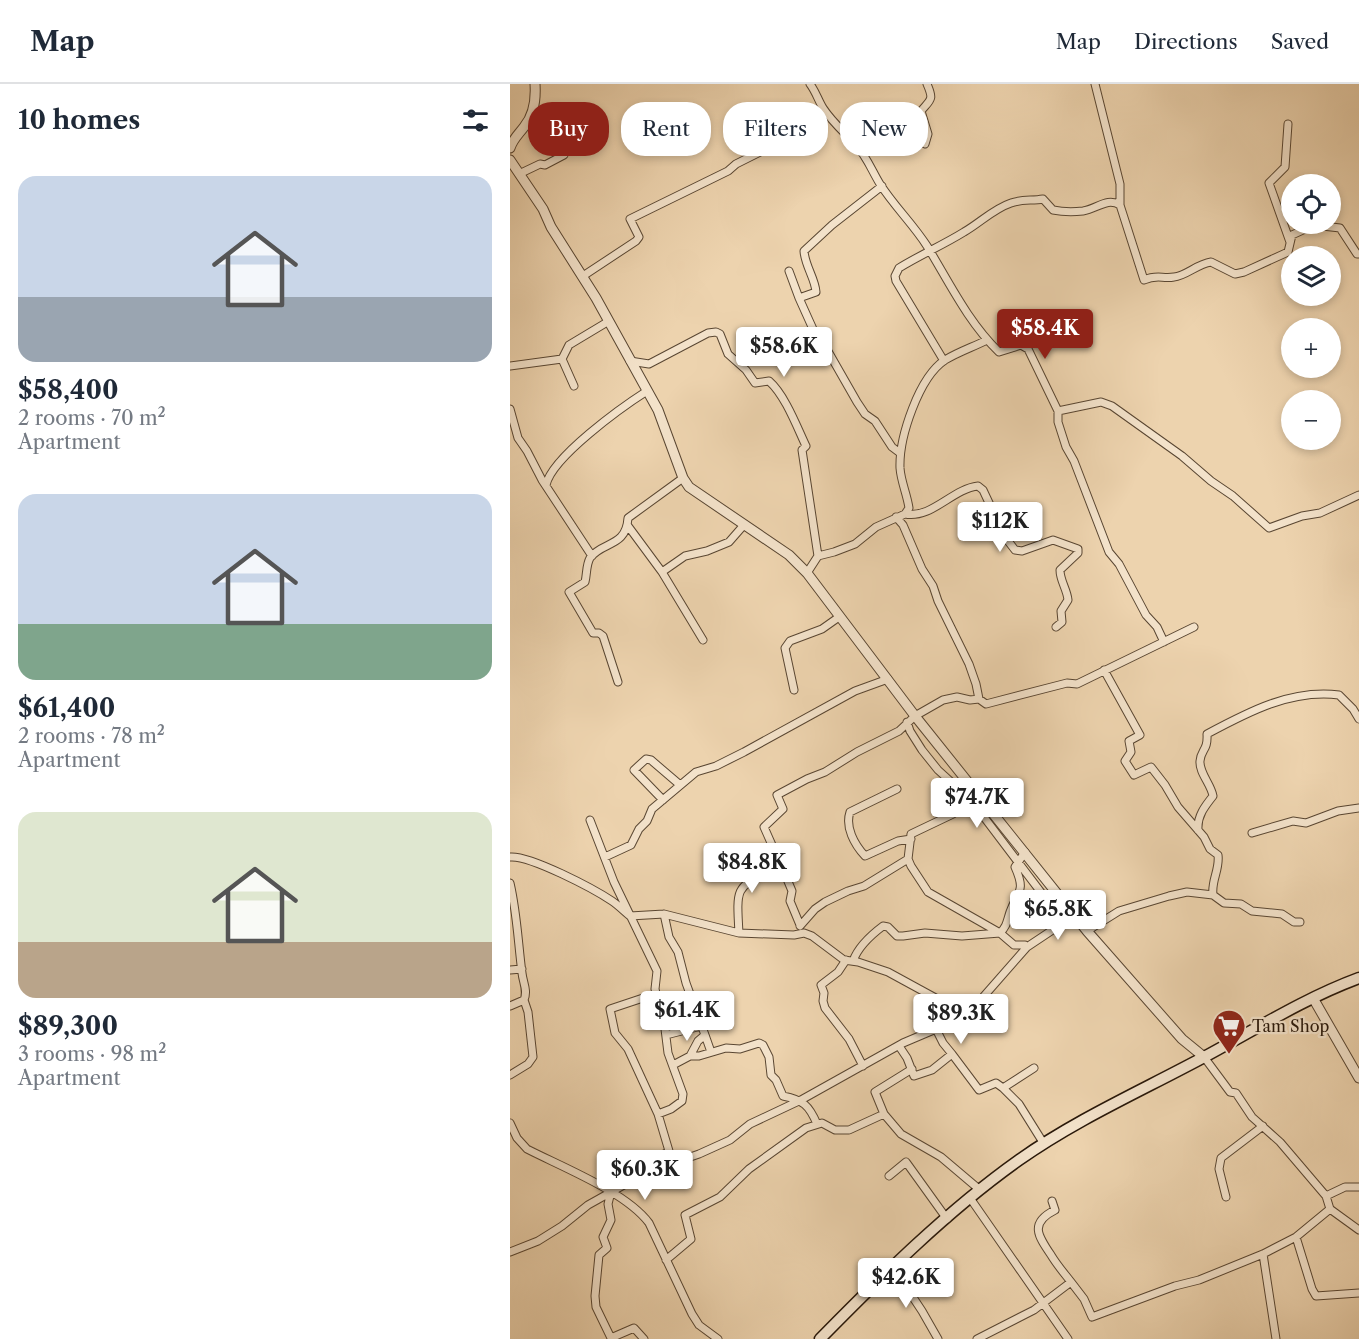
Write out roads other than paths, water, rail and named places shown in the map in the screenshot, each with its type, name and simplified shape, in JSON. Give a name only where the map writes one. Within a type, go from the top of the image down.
[{"type":"main road","points":[[820,1339],[893,1267],[970,1198],[1044,1144],[1312,998],[1359,978]]},
{"type":"street","points":[[510,148],[532,113],[536,97],[535,84]]},
{"type":"street","points":[[810,84],[820,102]]},
{"type":"street","points":[[927,84],[932,97],[928,103]]},
{"type":"street","points":[[1095,84],[1120,184],[1120,205],[1144,280],[1161,276],[1174,278],[1211,262],[1235,274],[1281,258]]},
{"type":"street","points":[[828,115],[842,133],[857,146],[882,186],[930,252],[959,302],[987,340],[999,352],[1021,345],[1028,349],[1058,411],[1058,422],[1066,447],[1074,461],[1109,552],[1119,564],[1146,615],[1157,627],[1164,642]]},
{"type":"street","points":[[1288,124],[1285,167],[1269,183],[1290,242]]},
{"type":"street","points":[[519,174],[562,156]]},
{"type":"street","points":[[583,276],[636,242],[639,237],[638,231],[630,219],[728,171],[752,156]]},
{"type":"street","points":[[510,160],[543,209],[551,227],[583,276],[658,410],[683,478],[689,487],[743,526],[789,555],[807,573],[888,679],[911,719],[975,797],[1025,852],[1087,931],[1182,1039],[1204,1057],[1230,1092],[1236,1093],[1252,1117],[1280,1142],[1326,1196],[1330,1209],[1359,1230]]},
{"type":"street","points":[[799,298],[816,292],[816,285],[804,257],[804,251],[832,225],[882,186]]},
{"type":"street","points":[[944,361],[896,281],[895,276],[899,268],[967,230],[981,219],[1008,204],[1021,200],[1031,202],[1043,198],[1053,210],[1061,211],[1085,211],[1114,201],[1120,205]]},
{"type":"street","points":[[1290,246],[1292,235],[1314,225],[1340,228],[1349,244],[1359,254]]},
{"type":"street","points":[[789,271],[817,338],[865,414],[875,421],[892,447],[900,453]]},
{"type":"street","points":[[562,359],[569,345],[609,321]]},
{"type":"street","points":[[630,361],[649,364],[708,333],[716,332],[720,334],[728,354],[746,370],[755,383],[769,381],[774,386],[794,419],[806,446],[802,450],[818,556],[807,573]]},
{"type":"street","points":[[905,514],[909,508],[903,487],[900,453],[910,415],[924,383],[944,361],[987,340]]},
{"type":"street","points":[[510,366],[562,359]]},
{"type":"street","points":[[562,359],[574,386]]},
{"type":"street","points":[[546,486],[550,476],[583,439],[621,408],[647,391]]},
{"type":"street","points":[[1058,411],[1101,402],[1112,406],[1182,456],[1269,528],[1302,516],[1320,513],[1359,495]]},
{"type":"street","points":[[510,409],[518,438],[546,486],[592,555]]},
{"type":"street","points":[[683,478],[628,518],[628,526],[662,572],[703,640]]},
{"type":"street","points":[[818,556],[855,544],[876,527],[896,517],[905,514],[912,516],[926,511],[958,493],[978,486],[983,490],[1005,537],[1015,549],[1022,551],[1053,540],[1078,549],[1078,554],[1060,570],[1060,579],[1067,592],[1068,600],[1060,612],[1062,622],[1056,627]]},
{"type":"street","points":[[896,517],[903,525],[922,570],[933,586],[969,664],[979,699]]},
{"type":"street","points":[[618,682],[603,636],[593,633],[570,592],[585,582],[587,564],[592,555],[614,543],[628,526]]},
{"type":"street","points":[[662,572],[685,556],[707,551],[729,542],[743,526]]},
{"type":"street","points":[[794,690],[785,648],[790,641],[822,629],[839,617]]},
{"type":"street","points":[[800,924],[790,901],[792,891],[764,827],[783,809],[777,795],[825,772],[857,752],[899,731],[911,719],[943,700],[957,697],[970,700],[979,699],[986,704],[1067,682],[1077,684],[1194,627]]},
{"type":"street","points":[[1104,670],[1140,735],[1129,741],[1131,752],[1125,761],[1131,772],[1134,775],[1150,767],[1210,849],[1218,855],[1218,870],[1212,883],[1213,895]]},
{"type":"street","points":[[605,857],[630,845],[639,829],[647,821],[652,809],[696,772],[716,766],[752,749],[855,691],[888,679]]},
{"type":"street","points":[[1198,830],[1204,806],[1213,796],[1201,770],[1200,761],[1208,746],[1207,734],[1246,713],[1288,698],[1305,695],[1339,695],[1359,719]]},
{"type":"street","points":[[911,719],[910,731],[938,770],[975,797],[1043,895],[1061,908],[1073,912]]},
{"type":"street","points":[[663,800],[634,770],[646,759],[651,760],[679,784]]},
{"type":"street","points":[[897,789],[850,812],[847,820],[855,845],[865,856],[898,841],[910,839]]},
{"type":"street","points":[[975,797],[953,814],[911,834],[908,859],[928,892],[1000,933],[1014,945],[1028,947]]},
{"type":"street","points":[[1251,832],[1293,821],[1306,823],[1338,811],[1359,808]]},
{"type":"street","points":[[590,820],[630,916],[657,971],[655,980],[668,1053],[683,1094],[681,1101],[671,1109],[657,1114]]},
{"type":"street","points":[[863,1066],[849,1039],[831,1017],[823,1001],[824,993],[821,985],[850,961],[871,935],[883,926],[888,927],[897,936],[925,933],[962,936],[1000,933],[1008,924],[1012,906],[1021,890],[1016,867],[1025,852]]},
{"type":"street","points":[[510,857],[522,857],[564,874],[612,901],[630,916],[664,914],[739,933],[794,935],[804,933],[812,936],[838,957],[898,977],[965,1014]]},
{"type":"street","points":[[798,933],[800,924],[825,902],[864,886],[908,859]]},
{"type":"street","points":[[739,933],[737,899],[743,885],[780,865]]},
{"type":"street","points":[[510,883],[527,993],[524,1000],[530,1021],[533,1057],[528,1064],[510,1076]]},
{"type":"street","points":[[1087,931],[1119,911],[1187,892],[1213,895],[1224,903],[1241,903],[1252,911],[1282,914],[1294,922],[1300,922]]},
{"type":"street","points":[[510,1252],[538,1241],[562,1226],[588,1205],[647,1172],[730,1140],[750,1124],[801,1100],[899,1046],[965,1014],[977,1004],[1028,947],[1073,912]]},
{"type":"street","points":[[664,914],[669,937],[678,952],[686,983],[711,1052]]},
{"type":"street","points":[[510,970],[522,969]]},
{"type":"street","points":[[658,999],[646,997],[610,1010],[615,1033],[628,1049],[657,1114],[669,1151],[674,1153],[680,1161]]},
{"type":"street","points":[[1312,998],[1359,1078]]},
{"type":"street","points":[[510,1006],[524,1000]]},
{"type":"street","points":[[666,1035],[701,1026]]},
{"type":"street","points":[[936,1029],[943,1043],[980,1090],[996,1083],[1002,1088],[1019,1104],[1044,1144]]},
{"type":"street","points":[[690,1056],[698,1041],[705,1035]]},
{"type":"street","points":[[673,1065],[690,1056],[699,1056],[726,1048],[740,1049],[759,1043],[763,1045],[769,1057],[771,1075],[776,1080],[783,1096],[801,1100],[811,1110],[817,1124]]},
{"type":"street","points":[[899,1046],[916,1076],[932,1070],[952,1054]]},
{"type":"street","points":[[1002,1088],[1034,1068]]},
{"type":"street","points":[[912,1069],[875,1092],[884,1114],[902,1134],[941,1157],[980,1190]]},
{"type":"street","points":[[666,1260],[691,1239],[685,1215],[720,1197],[749,1168],[806,1128],[822,1123],[836,1130],[849,1130],[884,1114]]},
{"type":"street","points":[[510,1123],[517,1138],[527,1149],[611,1192],[643,1215],[695,1319],[699,1325],[718,1339]]},
{"type":"street","points":[[1226,1197],[1219,1169],[1221,1158],[1263,1126]]},
{"type":"street","points":[[647,1172],[656,1159],[669,1151]]},
{"type":"street","points":[[889,1176],[906,1162],[947,1219]]},
{"type":"street","points":[[1326,1196],[1345,1187],[1359,1186]]},
{"type":"street","points":[[611,1192],[608,1204],[611,1220],[603,1237],[607,1248],[599,1255],[596,1270],[596,1307],[611,1338],[634,1328],[644,1339]]},
{"type":"street","points":[[970,1198],[1068,1339]]},
{"type":"street","points":[[1052,1201],[1055,1210],[1045,1215],[1039,1222],[1039,1237],[1058,1267],[1084,1299],[1092,1317],[1174,1286],[1199,1280],[1263,1254],[1296,1237],[1330,1209]]},
{"type":"street","points":[[1296,1237],[1316,1296],[1359,1293]]},
{"type":"street","points":[[1263,1254],[1276,1339]]},
{"type":"street","points":[[893,1267],[938,1339]]},
{"type":"street","points":[[977,1339],[1034,1310],[1071,1282]]},
{"type":"place","name":"Tam Shop","points":[[1229,1055]]}]
